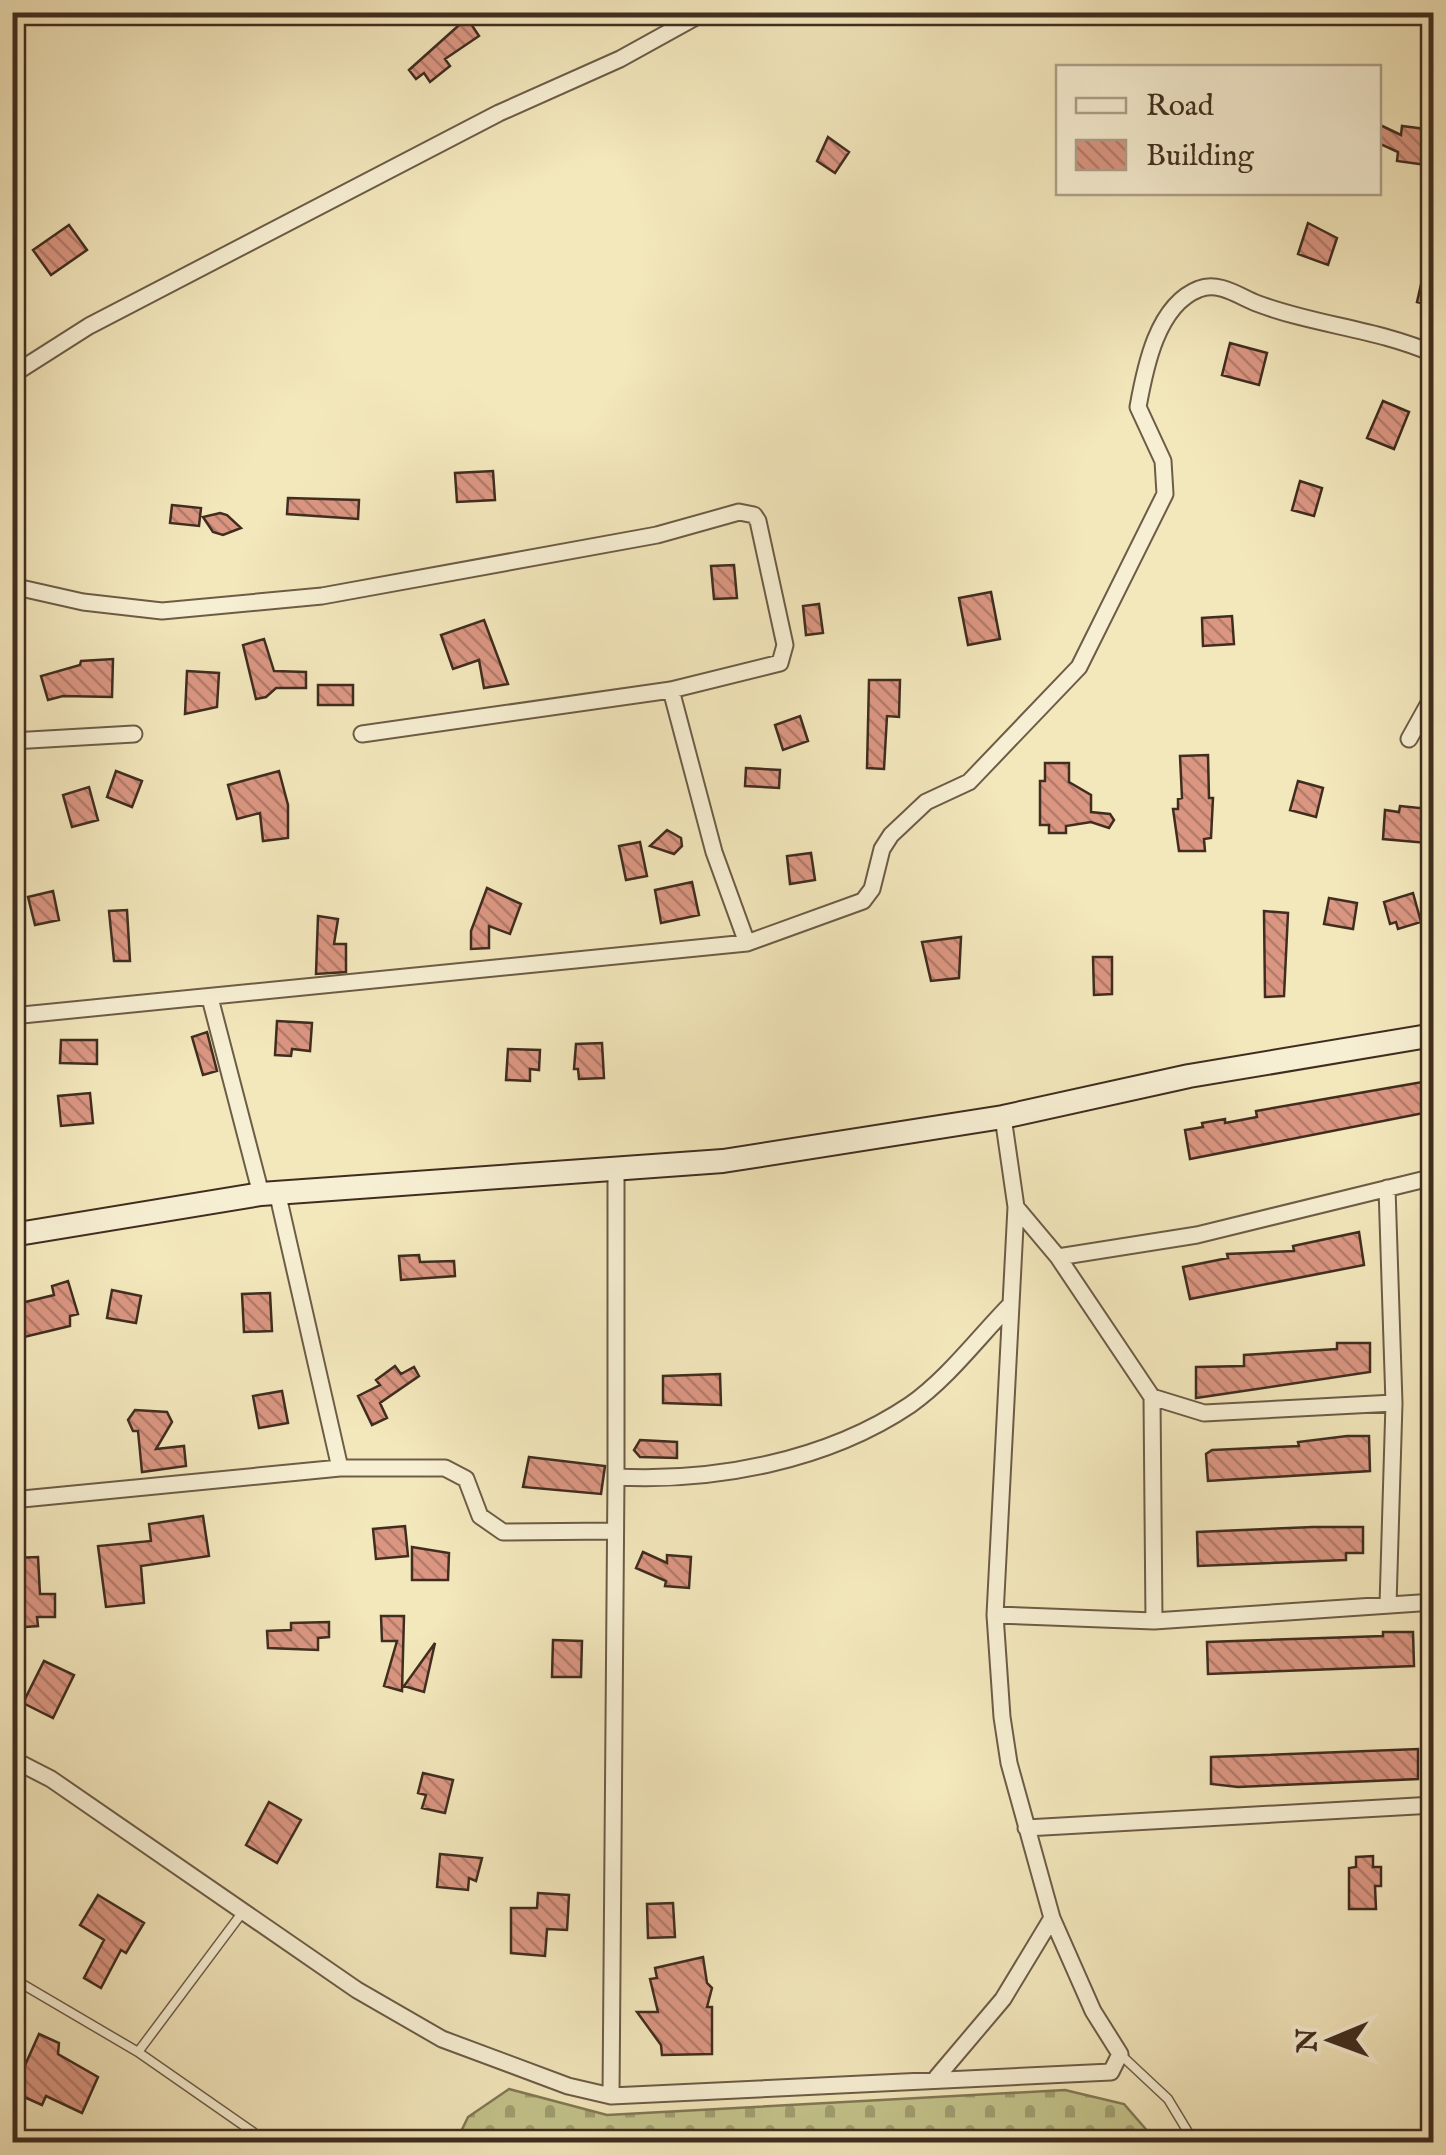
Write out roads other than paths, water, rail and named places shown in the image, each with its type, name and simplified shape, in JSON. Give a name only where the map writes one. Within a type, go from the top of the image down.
[{"type":"street","points":[[12,375],[89,326],[498,113],[620,59],[705,12]]},
{"type":"street","points":[[12,1016],[747,943],[863,901],[872,890],[882,849],[890,835],[926,802],[969,782],[1079,667],[1164,494],[1163,461],[1138,407],[1155,342],[1176,303],[1200,288],[1221,288],[1259,304],[1434,354]]},
{"type":"street","points":[[12,586],[83,602],[162,611],[322,596],[657,535],[739,512],[754,515],[785,657],[773,666],[671,690],[362,734]]},
{"type":"street","points":[[671,690],[714,852],[747,943]]},
{"type":"street","points":[[1408,739],[1434,694]]},
{"type":"street","points":[[12,741],[134,734]]},
{"type":"street","points":[[210,998],[270,1195],[340,1468]]},
{"type":"street","points":[[12,1235],[270,1195],[723,1161],[1004,1117],[1189,1076],[1434,1035]]},
{"type":"street","points":[[12,1758],[52,1779],[357,1990],[458,2048],[610,2096],[1112,2072],[1120,2054],[1092,2011],[1052,1918],[1026,1828],[1002,1717],[995,1615],[1016,1207],[1004,1117]]},
{"type":"street","points":[[610,2096],[616,1168]]},
{"type":"street","points":[[1058,1257],[1197,1235],[1434,1177]]},
{"type":"street","points":[[1387,1188],[1394,1403],[1388,1606]]},
{"type":"street","points":[[1016,1207],[1058,1257],[1152,1397],[1154,1620]]},
{"type":"street","points":[[616,1478],[715,1471],[786,1462],[809,1454],[908,1406],[1008,1307]]},
{"type":"street","points":[[1152,1397],[1204,1413],[1394,1403]]},
{"type":"street","points":[[12,1500],[340,1468],[454,1471],[473,1490],[480,1516],[502,1532],[614,1531]]},
{"type":"street","points":[[995,1615],[1154,1620],[1434,1602]]},
{"type":"street","points":[[1026,1828],[1434,1805]]},
{"type":"street","points":[[937,2078],[1003,1999],[1052,1918]]},
{"type":"lane","points":[[138,2052],[242,1913]]},
{"type":"lane","points":[[12,1978],[138,2052],[253,2132]]},
{"type":"lane","points":[[1120,2054],[1168,2098],[1194,2142]]}]
